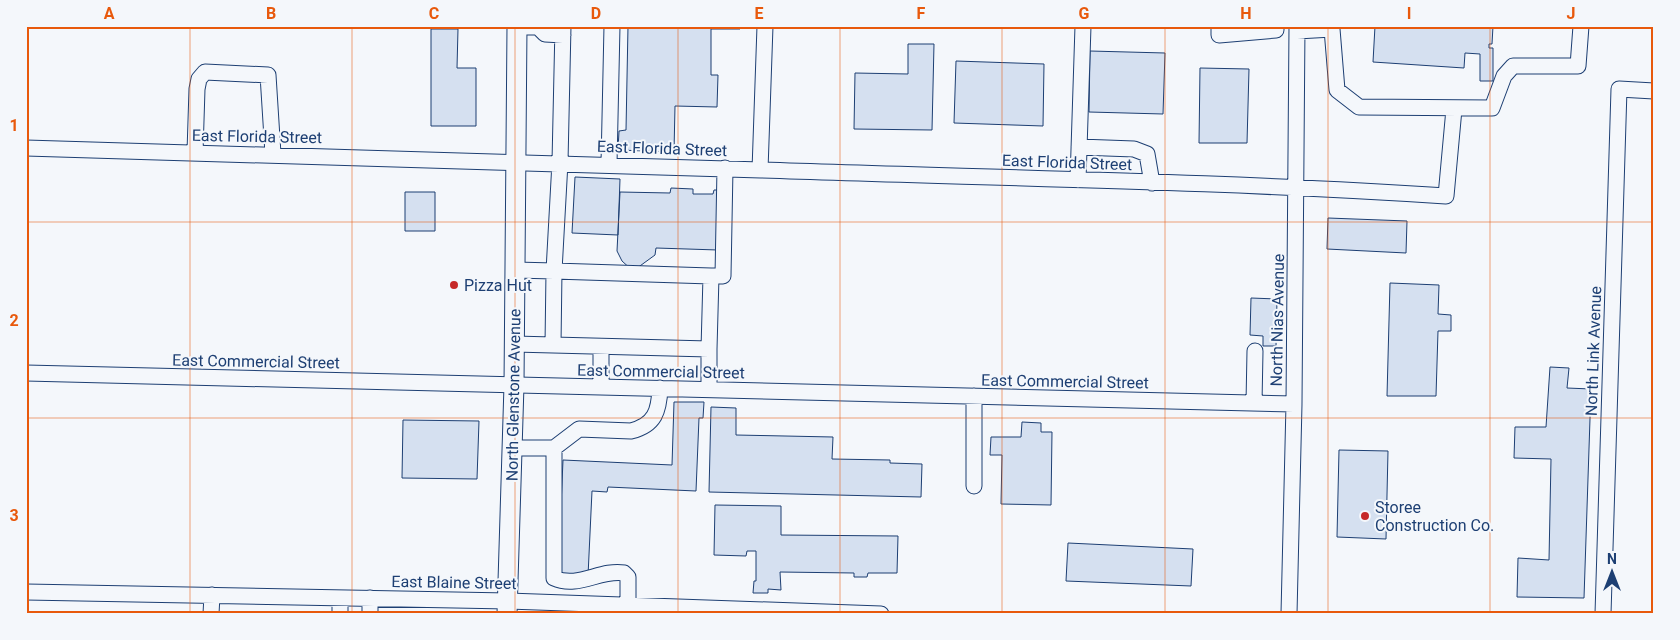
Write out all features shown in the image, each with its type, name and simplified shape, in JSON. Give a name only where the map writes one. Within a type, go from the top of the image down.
[{"type":"main road","name":"North Glenstone Avenue","points":[[508,607],[514,385],[517,26]]},
{"type":"street","points":[[517,26],[538,26],[545,34],[563,30],[553,345]]},
{"type":"street","points":[[609,164],[612,26]]},
{"type":"street","points":[[760,170],[765,26]]},
{"type":"street","points":[[1078,180],[1083,26]]},
{"type":"street","points":[[1219,26],[1219,35],[1276,30],[1276,26]]},
{"type":"street","points":[[1297,29],[1332,28],[1337,90],[1359,108],[1454,109],[1492,108],[1504,76],[1513,66],[1578,66],[1581,26]]},
{"type":"street","name":"North Nias Avenue","points":[[1289,614],[1294,404],[1297,29]]},
{"type":"street","points":[[195,152],[199,80],[205,72],[222,71],[268,75],[274,154]]},
{"type":"street","name":"North Link Avenue","points":[[1603,614],[1619,89],[1654,91]]},
{"type":"street","name":"East Florida Street","points":[[26,148],[516,160],[760,170],[1296,186],[1446,196],[1454,109]]},
{"type":"street","points":[[1079,147],[1134,149],[1148,154],[1152,183]]},
{"type":"street","points":[[515,270],[723,276],[725,168]]},
{"type":"street","points":[[709,389],[711,276]]},
{"type":"street","points":[[514,344],[710,349]]},
{"type":"street","points":[[601,347],[601,387]]},
{"type":"street","points":[[1254,403],[1255,351]]},
{"type":"street","name":"East Commercial Street","points":[[26,372],[1294,404]]},
{"type":"street","points":[[512,448],[554,448],[579,429],[631,431],[651,422],[659,407],[660,388]]},
{"type":"street","points":[[974,396],[974,486]]},
{"type":"street","points":[[554,448],[553,575],[556,579],[584,580],[597,578],[604,573],[624,573],[628,577],[628,605]]},
{"type":"street","name":"East Blaine Street","points":[[26,592],[370,598],[508,607],[628,605],[647,610],[881,614]]},
{"type":"street","points":[[211,614],[212,596]]},
{"type":"street","points":[[340,598],[340,614]]},
{"type":"street","points":[[370,598],[370,614]]},
{"type":"building","points":[[628,26],[740,26],[740,29],[711,29],[711,75],[718,75],[717,107],[675,106],[674,152],[618,150],[619,131],[626,130]]},
{"type":"building","points":[[1375,26],[1493,26],[1492,44],[1489,44],[1489,48],[1493,48],[1493,81],[1480,81],[1480,54],[1465,53],[1464,68],[1373,62]]},
{"type":"building","points":[[431,29],[458,29],[457,68],[476,68],[476,126],[431,126]]},
{"type":"building","points":[[908,44],[934,44],[932,130],[854,129],[855,73],[908,74]]},
{"type":"building","points":[[1090,51],[1165,53],[1163,114],[1089,112]]},
{"type":"building","points":[[956,61],[1044,64],[1043,126],[954,123]]},
{"type":"building","points":[[1200,68],[1249,69],[1247,143],[1199,143]]},
{"type":"building","points":[[575,177],[620,179],[618,235],[572,233]]},
{"type":"building","points":[[671,188],[693,189],[693,194],[713,194],[714,190],[719,190],[718,250],[656,248],[655,255],[633,271],[622,261],[617,251],[620,192],[670,193]]},
{"type":"building","points":[[405,192],[435,192],[435,231],[405,231]]},
{"type":"building","points":[[1328,218],[1407,221],[1406,253],[1327,249]]},
{"type":"building","points":[[1390,283],[1439,285],[1438,314],[1451,315],[1451,331],[1438,331],[1436,396],[1387,396]]},
{"type":"building","points":[[1251,298],[1277,299],[1276,346],[1263,346],[1263,336],[1250,335]]},
{"type":"building","points":[[1550,367],[1569,368],[1567,388],[1591,389],[1584,598],[1517,597],[1518,558],[1549,560],[1551,459],[1514,458],[1515,427],[1546,427]]},
{"type":"building","points":[[674,402],[704,402],[703,418],[699,418],[696,491],[608,487],[607,492],[592,491],[588,576],[558,575],[563,460],[672,465]]},
{"type":"building","points":[[711,407],[736,408],[736,435],[833,437],[832,459],[890,460],[890,463],[922,464],[921,497],[709,492]]},
{"type":"building","points":[[403,420],[479,421],[477,479],[402,478]]},
{"type":"building","points":[[1022,422],[1041,423],[1041,432],[1052,432],[1051,505],[1001,504],[1002,455],[990,455],[991,437],[1021,437]]},
{"type":"building","points":[[1339,450],[1388,451],[1386,539],[1337,537]]},
{"type":"building","points":[[715,505],[781,506],[781,535],[898,536],[897,573],[868,573],[867,577],[854,577],[854,573],[780,572],[781,590],[768,589],[768,593],[753,593],[754,581],[756,581],[756,551],[747,551],[746,556],[714,555]]},
{"type":"building","points":[[1068,543],[1193,549],[1191,586],[1066,581]]},
{"type":"place","name":"Pizza Hut","points":[[454,285]]},
{"type":"place","name":"Storee Construction Co.","points":[[1365,516]]}]
